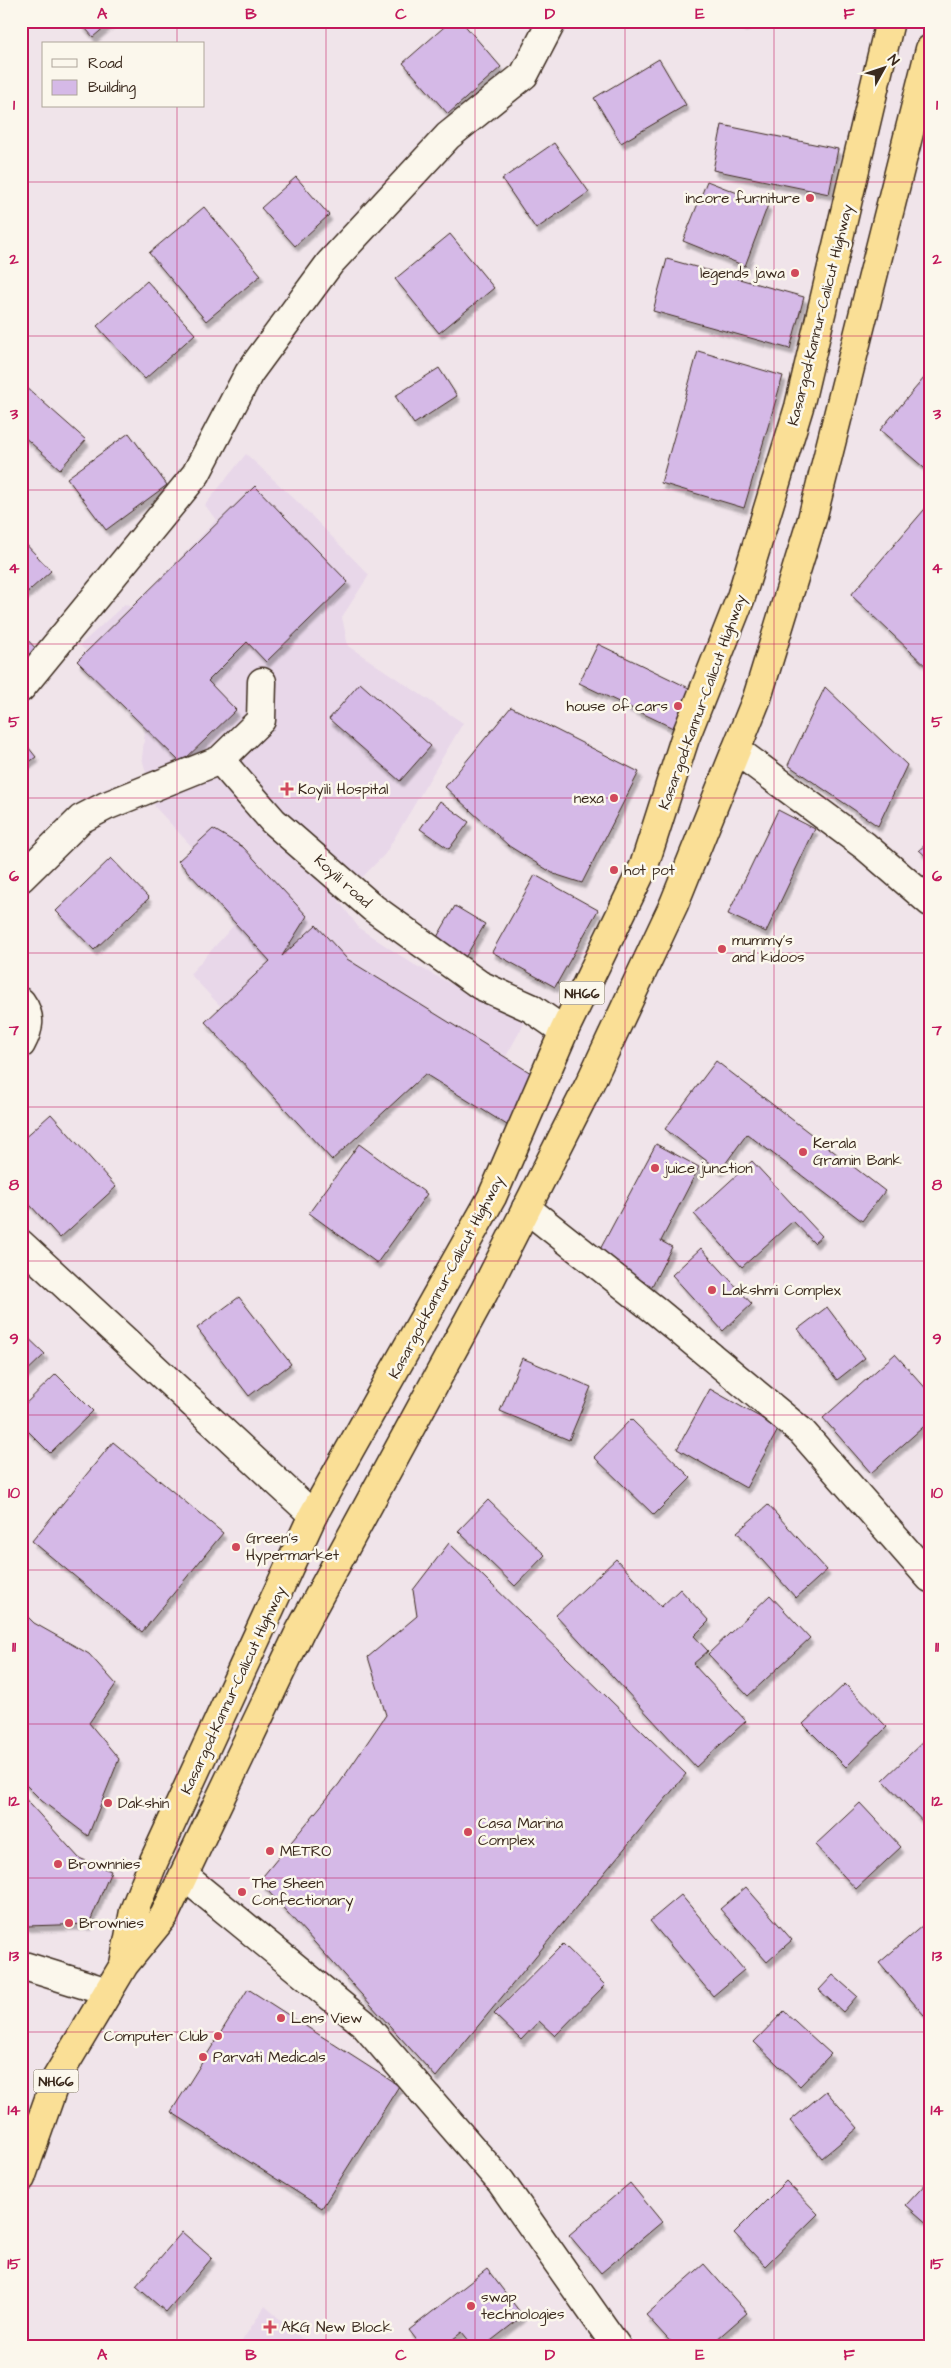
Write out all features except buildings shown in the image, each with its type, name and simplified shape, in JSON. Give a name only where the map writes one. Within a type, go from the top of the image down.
[{"type":"highway","name":"Kasargod-Kannur-Calicut Highway","points":[[124,1965],[134,1910],[153,1863],[314,1515],[492,1197],[564,1031],[644,866],[685,738],[741,597],[799,407],[890,21]]},
{"type":"highway","name":"NH66","points":[[124,1965],[164,1916],[300,1631],[484,1292],[589,1085],[674,904],[757,698],[812,519],[930,49]]},
{"type":"highway","points":[[108,1992],[124,1965]]},
{"type":"highway","name":"NH66","points":[[21,2178],[56,2079],[108,1992]]},
{"type":"street","points":[[21,688],[196,474],[249,374],[330,263],[448,136],[524,75],[552,21]]},
{"type":"street","points":[[21,878],[81,819],[106,806],[220,760],[261,720],[262,682]]},
{"type":"street","points":[[736,750],[865,846],[930,902]]},
{"type":"street","name":"Koyili road","points":[[220,760],[272,821],[373,908],[480,985],[531,1008],[564,1031]]},
{"type":"street","points":[[21,1002],[26,1009],[29,1029],[21,1044]]},
{"type":"street","points":[[526,1208],[655,1310],[802,1432],[930,1578]]},
{"type":"street","points":[[21,1244],[314,1515]]},
{"type":"street","points":[[184,1876],[363,2023],[501,2182],[617,2347]]},
{"type":"street","points":[[21,1965],[108,1992]]},
{"type":"shaded area","name":"Koyili Hospital","points":[[246,454],[302,506],[369,575],[342,617],[348,646],[463,723],[385,854],[339,901],[359,928],[413,964],[525,1022],[488,1089],[394,1031],[261,1049],[190,974],[252,905],[208,864],[155,807],[142,758],[147,713],[80,645],[125,604],[133,608],[216,520],[205,505]]},
{"type":"shaded area","name":"AKG New Block","points":[[265,2306],[311,2347],[238,2347]]},
{"type":"place","name":"incore furniture","points":[[810,198]]},
{"type":"place","name":"legends jawa","points":[[795,273]]},
{"type":"place","name":"house of cars","points":[[678,706]]},
{"type":"place","name":"Koyili Hospital","points":[[287,789]]},
{"type":"place","name":"nexa","points":[[614,798]]},
{"type":"place","name":"hot pot","points":[[614,870]]},
{"type":"place","name":"mummy's and kidoos","points":[[722,949]]},
{"type":"place","name":"Kerala Gramin Bank","points":[[803,1152]]},
{"type":"place","name":"juice junction","points":[[655,1168]]},
{"type":"place","name":"Lakshmi Complex","points":[[712,1290]]},
{"type":"place","name":"Green's Hypermarket","points":[[236,1547]]},
{"type":"place","name":"Dakshin","points":[[108,1803]]},
{"type":"place","name":"Casa Marina Complex","points":[[468,1832]]},
{"type":"place","name":"METRO","points":[[270,1851]]},
{"type":"place","name":"Brownnies","points":[[58,1864]]},
{"type":"place","name":"The Sheen Confectionary","points":[[242,1892]]},
{"type":"place","name":"Brownies","points":[[69,1923]]},
{"type":"place","name":"Lens View","points":[[281,2018]]},
{"type":"place","name":"Computer Club","points":[[218,2036]]},
{"type":"place","name":"Parvati Medicals","points":[[203,2057]]},
{"type":"place","name":"swap technologies","points":[[471,2306]]},
{"type":"place","name":"AKG New Block","points":[[270,2327]]}]
